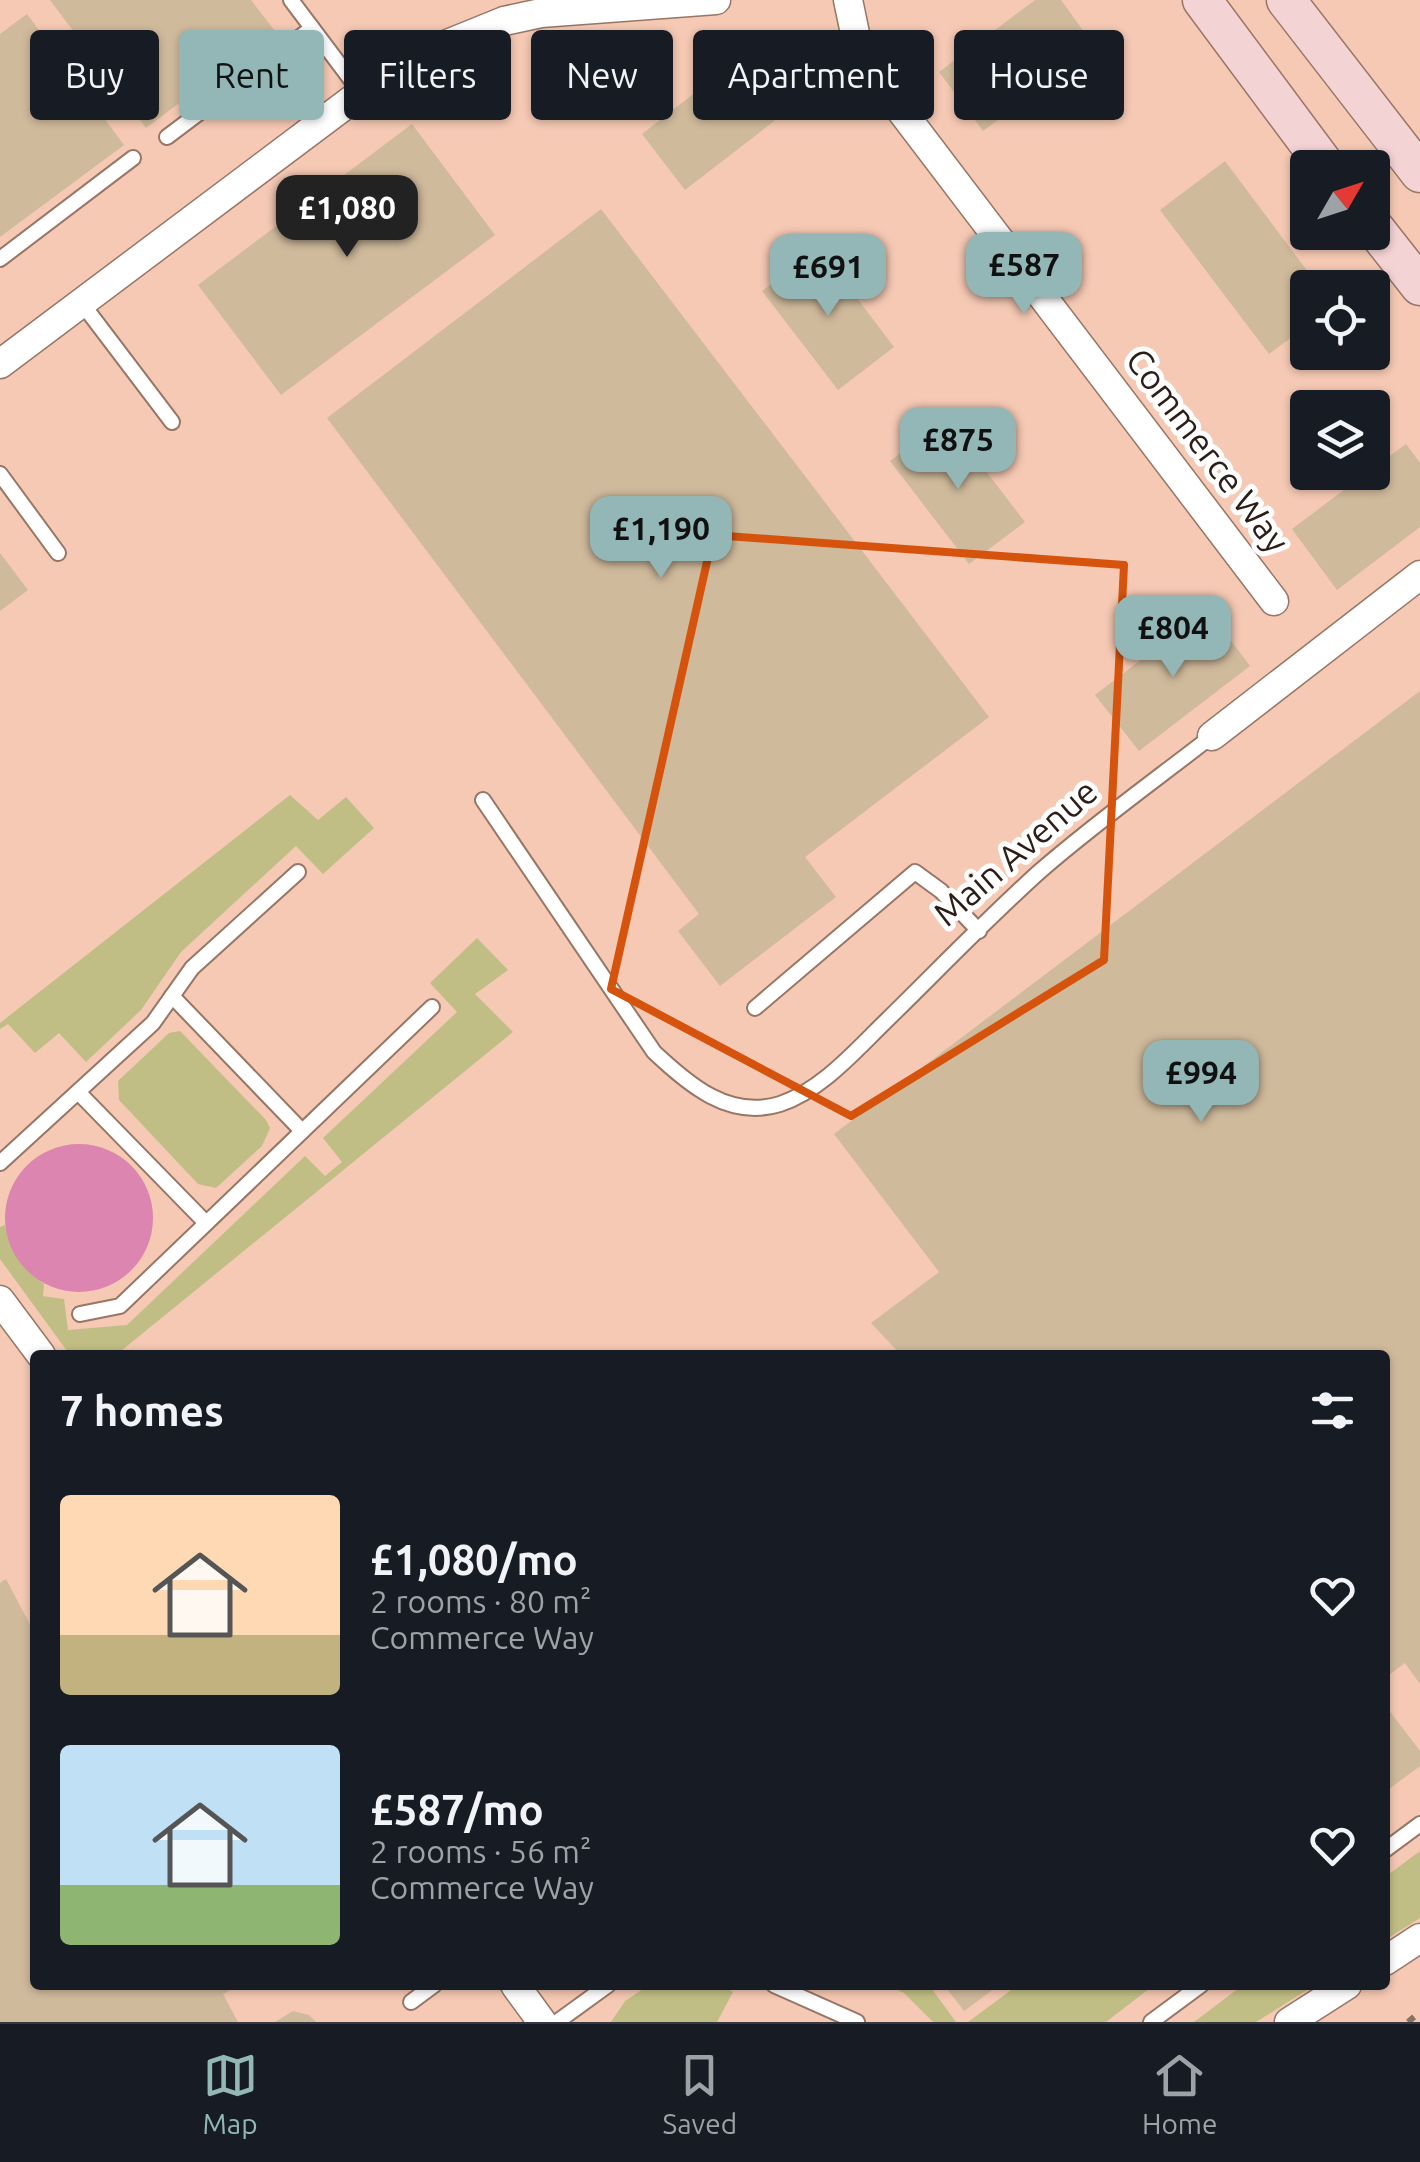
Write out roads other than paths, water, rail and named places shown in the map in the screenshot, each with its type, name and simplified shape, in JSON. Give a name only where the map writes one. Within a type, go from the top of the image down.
[{"type":"street","points":[[480,30],[582,4],[716,0]]},
{"type":"street","name":"Commerce Way","points":[[848,0],[857,42],[874,75],[1274,601]]},
{"type":"street","points":[[1202,0],[1314,150]]},
{"type":"street","points":[[1286,0],[1420,173]]},
{"type":"street","points":[[0,364],[344,106]]},
{"type":"street","points":[[1390,248],[1420,286]]},
{"type":"street","name":"Main Avenue","points":[[1212,736],[1420,575]]},
{"type":"street","points":[[0,1300],[37,1350]]},
{"type":"street","points":[[1390,1957],[1420,1938]]},
{"type":"street","points":[[519,1990],[542,2022]]},
{"type":"street","points":[[1289,2022],[1339,1990]]},
{"type":"lane","points":[[291,0],[344,70]]},
{"type":"lane","points":[[168,137],[312,28]]},
{"type":"lane","points":[[0,259],[133,158]]},
{"type":"lane","points":[[82,302],[172,422]]},
{"type":"lane","points":[[0,474],[58,553]]},
{"type":"lane","name":"Main Avenue","points":[[483,800],[654,1052],[691,1087],[717,1100],[748,1107],[778,1104],[803,1092],[841,1064],[1040,871],[1212,736]]},
{"type":"lane","points":[[0,1163],[153,1023],[192,968],[298,872]]},
{"type":"lane","points":[[755,1008],[915,872],[941,891],[979,931]]},
{"type":"lane","points":[[172,996],[302,1131]]},
{"type":"lane","points":[[80,1314],[120,1306],[432,1007]]},
{"type":"lane","points":[[78,1092],[206,1223]]},
{"type":"lane","points":[[1390,1846],[1420,1824]]},
{"type":"lane","points":[[411,2002],[427,1990]]},
{"type":"lane","points":[[557,2022],[601,1990]]},
{"type":"lane","points":[[785,1990],[857,2022]]},
{"type":"lane","points":[[1151,2022],[1194,1990]]}]
